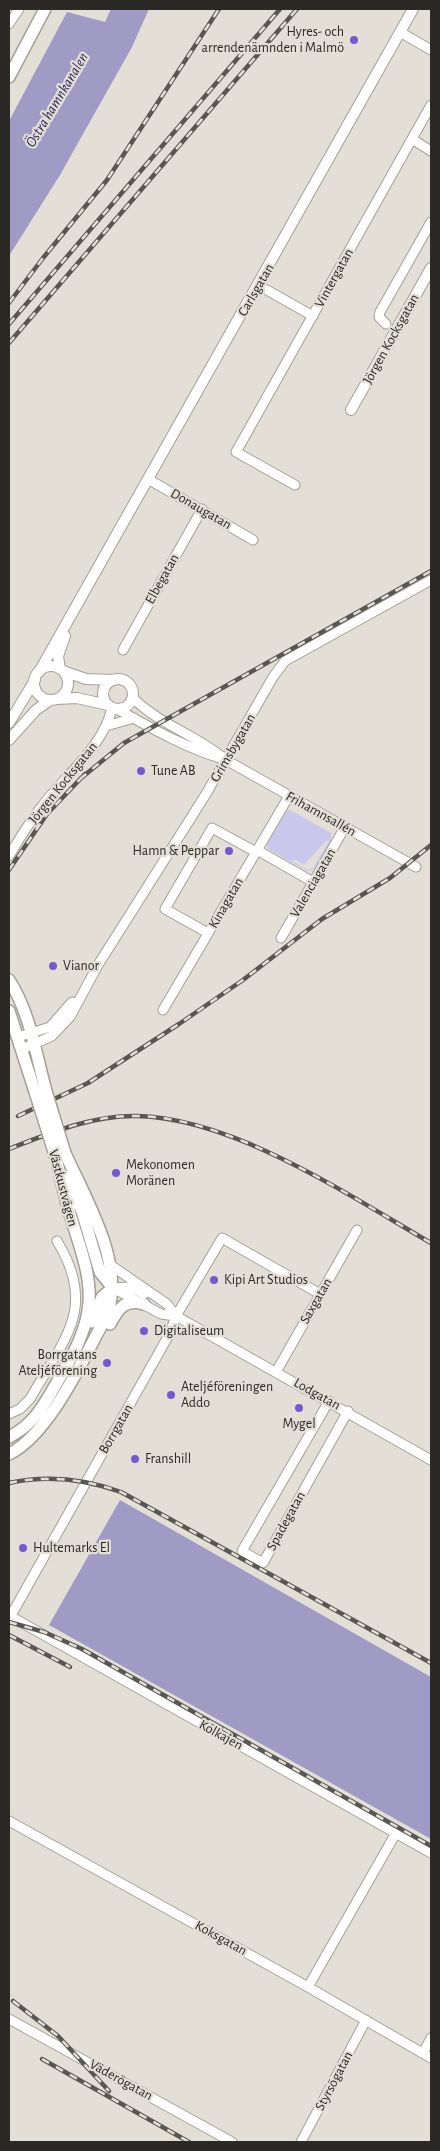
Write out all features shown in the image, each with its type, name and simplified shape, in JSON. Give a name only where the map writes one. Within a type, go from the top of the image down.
[{"type":"main road","points":[[9,77],[45,9]]},
{"type":"main road","name":"Västkustvägen","points":[[9,980],[18,996],[31,1034],[25,1044]]},
{"type":"main road","name":"Västkustvägen","points":[[9,1011],[25,1044],[41,1093],[59,1157],[59,1177],[86,1268],[89,1291],[86,1322],[66,1366]]},
{"type":"main road","points":[[59,1157],[82,1211],[100,1272],[113,1288]]},
{"type":"main road","name":"Västkustvägen","points":[[9,1454],[27,1441],[50,1416],[106,1317],[112,1300],[113,1288],[109,1264],[88,1200],[59,1157]]},
{"type":"main road","name":"Västkustvägen","points":[[9,1437],[33,1421],[89,1328],[102,1297],[113,1288]]},
{"type":"main road","points":[[27,1441],[46,1426],[65,1404],[118,1308],[132,1302],[144,1304]]},
{"type":"street","points":[[9,24],[19,9]]},
{"type":"street","name":"Carlsgatan","points":[[9,723],[258,286],[413,9]]},
{"type":"street","points":[[400,32],[431,50]]},
{"type":"street","name":"Vintergatan","points":[[295,485],[236,452],[431,105]]},
{"type":"street","points":[[412,140],[431,151]]},
{"type":"street","name":"Jörgen Kocksgatan","points":[[386,324],[379,317],[380,312],[431,222]]},
{"type":"street","name":"Jörgen Kocksgatan","points":[[351,410],[431,268]]},
{"type":"street","points":[[258,286],[313,316]]},
{"type":"street","name":"Donaugatan","points":[[148,479],[253,540]]},
{"type":"street","name":"Elbegatan","points":[[123,650],[202,509]]},
{"type":"street","name":"Carlsgatan","points":[[62,670],[58,656],[59,648],[97,570]]},
{"type":"street","name":"Grimsbygatan","points":[[25,1044],[52,1036],[64,1025],[92,976],[226,760],[273,677],[285,661],[431,580]]},
{"type":"street","points":[[54,700],[38,694],[37,676],[50,667],[86,679],[123,680],[133,690],[133,698],[127,707],[112,707],[104,692],[110,682],[115,680]]},
{"type":"street","points":[[9,740],[36,710],[64,694],[68,687],[67,677],[62,670]]},
{"type":"street","name":"Frihamnsallén","points":[[54,700],[77,698],[112,707],[208,754],[226,760],[416,867]]},
{"type":"street","name":"Frihamnsallén","points":[[133,698],[145,710],[161,721],[212,747],[226,760]]},
{"type":"street","name":"Jörgen Kocksgatan","points":[[9,856],[43,804],[84,759],[106,726],[112,707]]},
{"type":"street","points":[[106,726],[134,718]]},
{"type":"street","name":"Kinagatan","points":[[163,1010],[289,796]]},
{"type":"street","name":"Valenciagatan","points":[[281,938],[345,827]]},
{"type":"street","points":[[208,933],[165,909],[212,828],[313,882]]},
{"type":"street","name":"Grimsbygatan","points":[[31,1034],[56,1023],[92,976]]},
{"type":"street","name":"Saxgatan","points":[[276,1372],[357,1230]]},
{"type":"street","name":"Borrgatan","points":[[10,1618],[170,1333],[176,1316],[222,1238],[320,1294]]},
{"type":"street","points":[[9,1414],[20,1409],[30,1399],[75,1315],[77,1287],[69,1261],[57,1241]]},
{"type":"street","name":"Lodgatan","points":[[109,1264],[167,1304],[176,1316]]},
{"type":"street","name":"Lodgatan","points":[[113,1288],[130,1287],[167,1304]]},
{"type":"street","name":"Lodgatan","points":[[113,1288],[161,1314],[176,1316],[348,1411],[431,1460]]},
{"type":"street","name":"Spadegatan","points":[[329,1401],[242,1551],[262,1563],[348,1411]]},
{"type":"street","name":"Kolkajen","points":[[10,1618],[431,1853]]},
{"type":"street","name":"Koksgatan","points":[[9,1821],[308,1986],[431,2058]]},
{"type":"street","points":[[308,1986],[396,1833]]},
{"type":"street","name":"Väderögatan","points":[[9,2019],[232,2142]]},
{"type":"street","name":"Styrsögatan","points":[[301,2142],[366,2020]]},
{"type":"street","points":[[423,2053],[431,2038]]},
{"type":"shaded area","points":[[290,810],[331,833],[331,841],[314,869],[307,871],[268,849],[267,844],[285,813]],"holes":[[[326,841],[329,841],[313,868],[307,870],[291,860],[296,860],[304,865]]]},
{"type":"water","name":"Östra hamnkanalen","points":[[111,9],[149,9],[132,47],[60,175],[9,256],[9,121],[67,12],[105,22]]},
{"type":"water","points":[[120,1500],[431,1677],[431,1839],[49,1625]]},
{"type":"railway","points":[[9,303],[107,180],[219,9]]},
{"type":"railway","points":[[9,324],[280,9]]},
{"type":"railway","points":[[9,343],[297,9]]},
{"type":"railway","points":[[80,779],[124,743],[431,571]]},
{"type":"railway","points":[[9,870],[47,814],[85,774]]},
{"type":"railway","points":[[18,1116],[88,1083],[179,1024],[243,980],[322,919],[390,878],[431,845]]},
{"type":"railway","points":[[9,1149],[72,1126],[104,1118],[137,1116],[174,1120],[212,1130],[251,1144],[289,1162],[364,1203],[431,1243]]},
{"type":"railway","points":[[9,1483],[37,1479],[79,1481],[121,1492],[431,1663]]},
{"type":"railway","points":[[9,1622],[44,1632],[82,1649],[431,1846]]},
{"type":"railway","points":[[9,1635],[70,1667]]},
{"type":"railway","points":[[13,2001],[58,2036],[109,2091]]},
{"type":"railway","points":[[42,2059],[189,2142]]},
{"type":"place","name":"Hyres- och arrendenämnden i Malmö","points":[[354,40]]},
{"type":"place","name":"Tune AB","points":[[141,771]]},
{"type":"place","name":"Hamn & Peppar","points":[[229,851]]},
{"type":"place","name":"Vianor","points":[[53,966]]},
{"type":"place","name":"Mekonomen Moränen","points":[[116,1173]]},
{"type":"place","name":"Kipi Art Studios","points":[[214,1280]]},
{"type":"place","name":"Digitaliseum","points":[[144,1331]]},
{"type":"place","name":"Borrgatans Ateljéförening","points":[[107,1363]]},
{"type":"place","name":"Ateljéföreningen Addo","points":[[171,1395]]},
{"type":"place","name":"Mygel","points":[[299,1408]]},
{"type":"place","name":"Franshill","points":[[135,1459]]},
{"type":"place","name":"Hultemarks El","points":[[23,1548]]}]
